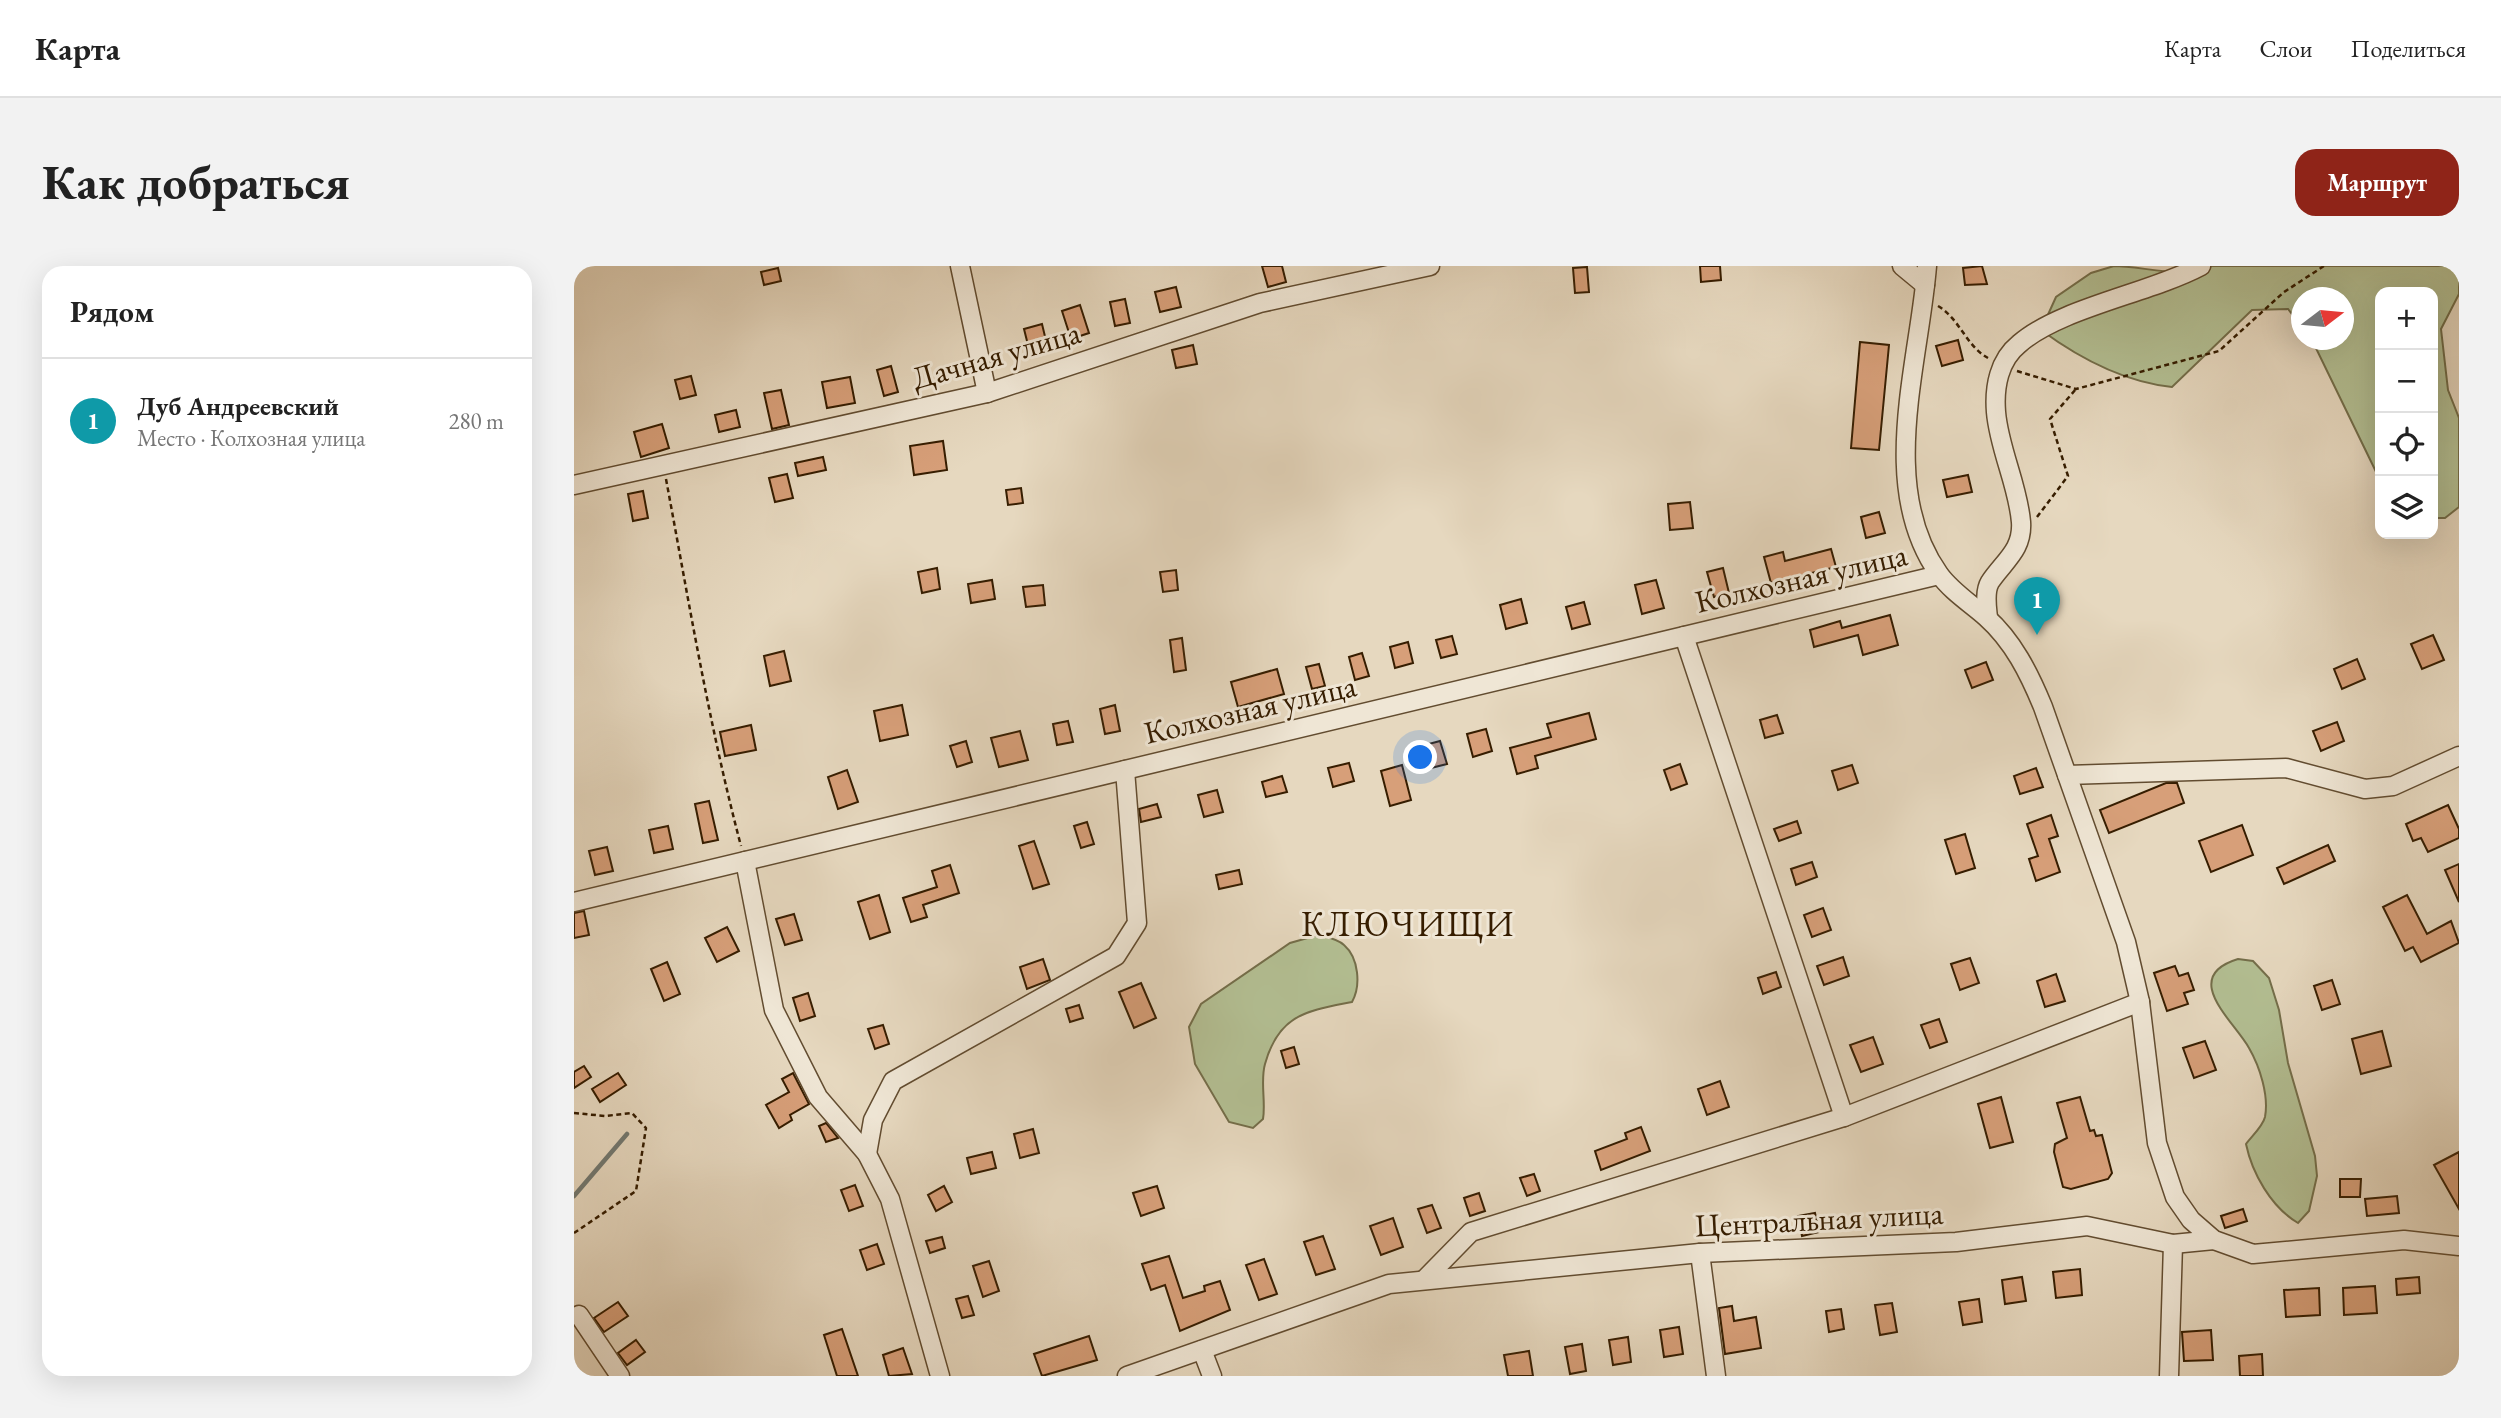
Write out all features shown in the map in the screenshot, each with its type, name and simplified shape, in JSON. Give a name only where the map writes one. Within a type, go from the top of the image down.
[{"type":"street","points":[[960,266],[987,393]]},
{"type":"street","name":"Дачная улица","points":[[574,485],[987,393],[1261,303],[1430,266]]},
{"type":"street","points":[[1902,266],[1924,291]]},
{"type":"street","points":[[1927,266],[1903,467],[1912,520],[1939,575],[1988,618],[2013,647],[2030,675],[2126,942],[2140,1002],[2157,1143],[2175,1197],[2191,1220],[2214,1240],[2253,1254],[2404,1240],[2459,1246]]},
{"type":"street","points":[[1988,618],[1986,598],[1989,583],[2018,547],[2021,524],[1996,412],[1997,378],[2003,366],[2018,344],[2045,327],[2201,266]]},
{"type":"street","name":"Колхозная улица","points":[[574,902],[1939,575]]},
{"type":"street","points":[[1684,636],[1844,1117]]},
{"type":"street","points":[[2067,775],[2286,768],[2365,789],[2393,786],[2459,755]]},
{"type":"street","points":[[867,1154],[873,1120],[893,1082],[1116,956],[1129,941],[1138,923],[1125,770]]},
{"type":"street","points":[[745,861],[774,1010],[818,1097],[867,1154],[890,1199],[940,1376]]},
{"type":"street","name":"Центральная улица","points":[[1424,1280],[1471,1232],[1844,1117],[2140,1002]]},
{"type":"street","name":"Центральная улица","points":[[1127,1376],[1390,1284],[1700,1253],[1956,1242],[2087,1226],[2173,1244],[2214,1240]]},
{"type":"street","points":[[2169,1376],[2173,1244]]},
{"type":"street","points":[[1700,1253],[1716,1376]]},
{"type":"street","points":[[579,1315],[620,1376]]},
{"type":"street","points":[[1202,1350],[1212,1376]]},
{"type":"path","points":[[1924,291],[1950,313],[1977,352],[2003,366],[2076,389],[2219,351],[2284,292],[2324,266]]},
{"type":"path","points":[[2035,520],[2068,476],[2050,419],[2076,389]]},
{"type":"path","points":[[664,465],[709,698],[715,748],[745,861]]},
{"type":"path","points":[[574,1113],[605,1116],[632,1113],[646,1128],[636,1191],[574,1233]]},
{"type":"green space","points":[[2114,266],[2190,272],[2212,266],[2459,266],[2459,294],[2441,329],[2448,390],[2459,418],[2459,507],[2445,518],[2438,518],[2438,287],[2375,287],[2375,470],[2317,350],[2354,350],[2354,287],[2291,287],[2291,313],[2288,309],[2252,310],[2172,387],[2137,380],[2103,367],[2041,330],[2056,297],[2091,273]]},
{"type":"green space","points":[[1318,935],[1342,943],[1353,957],[1357,988],[1352,1002],[1308,1012],[1287,1025],[1278,1034],[1265,1064],[1263,1119],[1253,1128],[1229,1122],[1195,1064],[1189,1027],[1201,1004],[1290,943]]},
{"type":"green space","points":[[2238,959],[2253,961],[2269,978],[2279,1010],[2288,1063],[2315,1156],[2317,1176],[2309,1211],[2298,1223],[2271,1199],[2258,1178],[2246,1144],[2265,1117],[2263,1082],[2249,1048],[2223,1013],[2212,988],[2213,977],[2221,967]]},
{"type":"building","points":[[1262,266],[1282,266],[1286,282],[1268,287]]},
{"type":"building","points":[[1700,266],[1720,266],[1721,280],[1701,282]]},
{"type":"building","points":[[1982,266],[1987,284],[1965,285],[1963,268]]},
{"type":"building","points":[[1587,267],[1589,292],[1575,293],[1573,268]]},
{"type":"building","points":[[778,268],[781,281],[764,285],[761,272]]},
{"type":"building","points":[[1176,287],[1181,307],[1160,312],[1155,292]]},
{"type":"building","points":[[1125,299],[1130,323],[1115,326],[1110,302]]},
{"type":"building","points":[[1080,305],[1089,333],[1071,339],[1062,311]]},
{"type":"building","points":[[1042,324],[1048,349],[1030,353],[1024,329]]},
{"type":"building","points":[[1958,340],[1963,360],[1942,366],[1936,346]]},
{"type":"building","points":[[1860,342],[1889,345],[1879,450],[1851,448]]},
{"type":"building","points":[[1193,345],[1197,364],[1176,368],[1172,350]]},
{"type":"building","points":[[891,366],[898,392],[884,396],[877,370]]},
{"type":"building","points":[[691,376],[696,395],[680,399],[675,380]]},
{"type":"building","points":[[850,377],[855,403],[827,408],[822,382]]},
{"type":"building","points":[[781,390],[789,425],[772,429],[764,393]]},
{"type":"building","points":[[736,410],[740,427],[719,432],[715,415]]},
{"type":"building","points":[[662,424],[669,448],[641,457],[634,432]]},
{"type":"building","points":[[943,441],[947,470],[914,475],[910,446]]},
{"type":"building","points":[[823,457],[826,470],[798,476],[795,463]]},
{"type":"building","points":[[787,474],[793,498],[775,502],[769,478]]},
{"type":"building","points":[[1968,475],[1972,492],[1947,497],[1943,480]]},
{"type":"building","points":[[1021,488],[1023,503],[1008,505],[1006,490]]},
{"type":"building","points":[[643,491],[648,518],[633,521],[628,494]]},
{"type":"building","points":[[1690,502],[1693,528],[1670,530],[1668,504]]},
{"type":"building","points":[[1879,512],[1885,533],[1866,538],[1861,517]]},
{"type":"building","points":[[1831,549],[1836,567],[1771,583],[1764,557],[1783,552],[1785,561]]},
{"type":"building","points":[[937,568],[940,589],[922,593],[918,572]]},
{"type":"building","points":[[1723,568],[1729,593],[1714,597],[1707,572]]},
{"type":"building","points":[[1176,570],[1178,590],[1163,592],[1160,572]]},
{"type":"building","points":[[992,580],[995,599],[971,603],[968,584]]},
{"type":"building","points":[[1656,580],[1664,608],[1642,614],[1635,585]]},
{"type":"building","points":[[1043,585],[1045,605],[1026,607],[1023,587]]},
{"type":"building","points":[[1521,599],[1527,623],[1506,629],[1500,605]]},
{"type":"building","points":[[1584,602],[1590,624],[1572,629],[1566,607]]},
{"type":"building","points":[[1890,615],[1898,645],[1863,655],[1858,635],[1814,647],[1810,630],[1840,621],[1842,628]]},
{"type":"building","points":[[2433,635],[2444,660],[2422,669],[2411,644]]},
{"type":"building","points":[[1452,636],[1457,654],[1441,658],[1436,640]]},
{"type":"building","points":[[1182,638],[1186,670],[1174,672],[1170,640]]},
{"type":"building","points":[[1408,642],[1413,663],[1395,668],[1390,647]]},
{"type":"building","points":[[784,651],[791,681],[770,686],[764,656]]},
{"type":"building","points":[[1362,653],[1369,676],[1355,680],[1349,657]]},
{"type":"building","points":[[2357,659],[2365,679],[2342,689],[2334,669]]},
{"type":"building","points":[[1986,662],[1993,680],[1972,688],[1965,670]]},
{"type":"building","points":[[1319,664],[1325,686],[1312,689],[1306,667]]},
{"type":"building","points":[[1277,669],[1284,694],[1238,707],[1231,682]]},
{"type":"building","points":[[902,705],[908,735],[880,741],[874,711]]},
{"type":"building","points":[[1115,705],[1120,731],[1105,734],[1100,709]]},
{"type":"building","points":[[1589,713],[1596,739],[1535,756],[1538,768],[1517,774],[1510,748],[1551,737],[1547,724]]},
{"type":"building","points":[[1777,715],[1783,733],[1765,738],[1760,720]]},
{"type":"building","points":[[1068,721],[1073,742],[1057,745],[1053,724]]},
{"type":"building","points":[[2337,722],[2344,741],[2321,751],[2313,731]]},
{"type":"building","points":[[751,725],[756,750],[725,756],[720,732]]},
{"type":"building","points":[[1486,729],[1492,751],[1473,757],[1467,734]]},
{"type":"building","points":[[1020,731],[1028,760],[999,767],[991,738]]},
{"type":"building","points":[[966,741],[972,762],[957,767],[950,746]]},
{"type":"building","points":[[1440,741],[1447,764],[1431,768],[1425,745]]},
{"type":"building","points":[[1349,763],[1354,781],[1333,787],[1328,768]]},
{"type":"building","points":[[1680,764],[1687,784],[1671,790],[1664,770]]},
{"type":"building","points":[[1402,765],[1411,800],[1390,806],[1381,771]]},
{"type":"building","points":[[1852,765],[1858,783],[1838,790],[1832,771]]},
{"type":"building","points":[[2036,768],[2043,787],[2020,794],[2014,776]]},
{"type":"building","points":[[847,770],[858,802],[838,809],[828,777]]},
{"type":"building","points":[[1282,776],[1287,792],[1266,797],[1262,782]]},
{"type":"building","points":[[2166,783],[2177,783],[2184,803],[2109,833],[2100,810]]},
{"type":"building","points":[[1217,790],[1223,812],[1204,817],[1198,795]]},
{"type":"building","points":[[709,801],[718,840],[703,843],[695,804]]},
{"type":"building","points":[[1157,804],[1161,817],[1141,822],[1139,809]]},
{"type":"building","points":[[2448,805],[2459,829],[2459,838],[2428,852],[2421,838],[2413,841],[2406,824]]},
{"type":"building","points":[[2051,815],[2058,836],[2049,839],[2060,872],[2036,881],[2029,859],[2038,856],[2027,824]]},
{"type":"building","points":[[1797,821],[1801,833],[1779,841],[1774,829]]},
{"type":"building","points":[[1087,822],[1094,844],[1081,848],[1074,826]]},
{"type":"building","points":[[2242,825],[2253,855],[2211,872],[2199,841]]},
{"type":"building","points":[[668,826],[673,849],[654,853],[649,830]]},
{"type":"building","points":[[1965,834],[1975,868],[1956,874],[1945,840]]},
{"type":"building","points":[[1034,841],[1049,884],[1033,889],[1019,846]]},
{"type":"building","points":[[2328,845],[2335,861],[2284,884],[2277,868]]},
{"type":"building","points":[[607,847],[613,871],[595,875],[589,851]]},
{"type":"building","points":[[1812,862],[1817,877],[1796,885],[1791,869]]},
{"type":"building","points":[[2459,864],[2459,902],[2445,870]]},
{"type":"building","points":[[950,865],[959,893],[923,905],[927,917],[911,922],[903,898],[937,887],[932,871]]},
{"type":"building","points":[[1239,870],[1242,884],[1219,889],[1216,875]]},
{"type":"building","points":[[879,895],[890,932],[870,939],[858,902]]},
{"type":"building","points":[[2407,895],[2427,934],[2451,921],[2459,943],[2421,962],[2413,947],[2405,951],[2383,907]]},
{"type":"building","points":[[1823,908],[1831,930],[1812,937],[1804,915]]},
{"type":"building","points":[[584,911],[589,935],[574,938],[574,913]]},
{"type":"building","points":[[794,914],[802,940],[785,945],[776,919]]},
{"type":"building","points":[[727,927],[739,951],[717,962],[705,938]]},
{"type":"building","points":[[1843,957],[1849,976],[1824,985],[1817,966]]},
{"type":"building","points":[[1970,958],[1979,983],[1960,990],[1951,964]]},
{"type":"building","points":[[1043,959],[1050,980],[1027,989],[1020,967]]},
{"type":"building","points":[[667,962],[680,994],[664,1001],[651,969]]},
{"type":"building","points":[[2175,966],[2179,976],[2188,973],[2194,990],[2184,993],[2188,1004],[2167,1011],[2154,973]]},
{"type":"building","points":[[1776,972],[1781,987],[1763,994],[1758,978]]},
{"type":"building","points":[[2056,974],[2065,1001],[2045,1007],[2037,981]]},
{"type":"building","points":[[2332,980],[2340,1004],[2322,1010],[2314,986]]},
{"type":"building","points":[[1141,983],[1156,1018],[1134,1028],[1119,992]]},
{"type":"building","points":[[808,993],[815,1016],[800,1021],[793,998]]},
{"type":"building","points":[[1079,1005],[1083,1018],[1070,1022],[1066,1009]]},
{"type":"building","points":[[1939,1019],[1947,1042],[1930,1048],[1921,1025]]},
{"type":"building","points":[[883,1025],[889,1044],[875,1049],[868,1029]]},
{"type":"building","points":[[2382,1031],[2391,1066],[2361,1074],[2352,1039]]},
{"type":"building","points":[[1873,1037],[1883,1064],[1861,1072],[1850,1045]]},
{"type":"building","points":[[2205,1041],[2216,1070],[2194,1078],[2183,1048]]},
{"type":"building","points":[[1294,1047],[1299,1064],[1286,1068],[1281,1051]]},
{"type":"building","points":[[584,1066],[591,1077],[574,1088],[574,1072]]},
{"type":"building","points":[[618,1073],[626,1085],[600,1102],[592,1089]]},
{"type":"building","points":[[793,1073],[809,1104],[790,1115],[792,1120],[779,1128],[766,1105],[789,1092],[782,1079]]},
{"type":"building","points":[[1720,1081],[1729,1107],[1707,1115],[1698,1089]]},
{"type":"building","points":[[2001,1097],[2013,1142],[1990,1148],[1978,1104]]},
{"type":"building","points":[[2080,1097],[2090,1131],[2094,1130],[2096,1136],[2102,1135],[2112,1173],[2108,1179],[2071,1189],[2063,1187],[2054,1152],[2055,1144],[2067,1138],[2057,1103]]},
{"type":"building","points":[[826,1123],[838,1138],[826,1142],[819,1126]]},
{"type":"building","points":[[1641,1127],[1650,1151],[1601,1170],[1595,1151],[1627,1139],[1625,1133]]},
{"type":"building","points":[[1033,1129],[1039,1153],[1020,1158],[1014,1134]]},
{"type":"building","points":[[992,1152],[996,1168],[971,1174],[967,1158]]},
{"type":"building","points":[[2459,1152],[2459,1209],[2434,1165]]},
{"type":"building","points":[[1534,1174],[1540,1191],[1527,1196],[1520,1178]]},
{"type":"building","points":[[2340,1179],[2361,1179],[2360,1197],[2340,1197]]},
{"type":"building","points":[[855,1185],[863,1206],[849,1211],[841,1190]]},
{"type":"building","points":[[944,1186],[952,1202],[936,1211],[928,1195]]},
{"type":"building","points":[[1157,1186],[1164,1208],[1141,1216],[1133,1193]]},
{"type":"building","points":[[1479,1193],[1485,1211],[1470,1216],[1464,1198]]},
{"type":"building","points":[[2397,1196],[2399,1213],[2367,1216],[2365,1199]]},
{"type":"building","points":[[1432,1205],[1441,1228],[1427,1233],[1418,1209]]},
{"type":"building","points":[[2243,1209],[2247,1221],[2225,1228],[2221,1216]]},
{"type":"building","points":[[1815,1213],[1819,1232],[1802,1236],[1798,1216]]},
{"type":"building","points":[[1393,1218],[1403,1247],[1381,1255],[1370,1226]]},
{"type":"building","points":[[1323,1236],[1335,1269],[1316,1275],[1304,1242]]},
{"type":"building","points":[[942,1237],[945,1248],[930,1253],[926,1241]]},
{"type":"building","points":[[877,1244],[884,1264],[867,1270],[860,1250]]},
{"type":"building","points":[[1169,1256],[1183,1298],[1205,1291],[1204,1286],[1220,1281],[1230,1310],[1180,1331],[1165,1285],[1151,1290],[1142,1264]]},
{"type":"building","points":[[1264,1259],[1277,1294],[1259,1300],[1246,1265]]},
{"type":"building","points":[[989,1261],[999,1291],[983,1297],[973,1266]]},
{"type":"building","points":[[2080,1269],[2082,1295],[2056,1298],[2053,1272]]},
{"type":"building","points":[[2022,1277],[2026,1301],[2005,1304],[2002,1280]]},
{"type":"building","points":[[2419,1277],[2420,1293],[2397,1295],[2396,1279]]},
{"type":"building","points":[[2375,1286],[2377,1313],[2344,1315],[2343,1288]]},
{"type":"building","points":[[2319,1288],[2320,1315],[2286,1317],[2284,1290]]},
{"type":"building","points":[[968,1296],[974,1315],[962,1318],[956,1299]]},
{"type":"building","points":[[1979,1299],[1982,1322],[1963,1325],[1959,1302]]},
{"type":"building","points":[[618,1302],[628,1316],[604,1332],[594,1318]]},
{"type":"building","points":[[1892,1303],[1897,1332],[1880,1335],[1875,1305]]},
{"type":"building","points":[[1732,1306],[1734,1321],[1756,1317],[1761,1348],[1725,1354],[1719,1308]]},
{"type":"building","points":[[1841,1309],[1844,1329],[1829,1332],[1826,1311]]},
{"type":"building","points":[[1679,1327],[1683,1354],[1664,1357],[1660,1330]]},
{"type":"building","points":[[842,1329],[858,1376],[837,1376],[824,1335]]},
{"type":"building","points":[[2211,1330],[2213,1360],[2184,1361],[2182,1332]]},
{"type":"building","points":[[1089,1336],[1097,1360],[1042,1376],[1034,1354]]},
{"type":"building","points":[[1628,1337],[1631,1362],[1613,1365],[1609,1340]]},
{"type":"building","points":[[636,1340],[645,1352],[627,1365],[618,1353]]},
{"type":"building","points":[[1582,1344],[1586,1371],[1570,1374],[1565,1347]]},
{"type":"building","points":[[903,1348],[912,1374],[889,1376],[883,1355]]},
{"type":"building","points":[[1529,1351],[1533,1376],[1508,1376],[1504,1355]]},
{"type":"building","points":[[2262,1354],[2263,1376],[2240,1376],[2239,1356]]},
{"type":"waterway","points":[[574,1196],[627,1134]]},
{"type":"place","name":"Дуб Андреевский","points":[[2037,635]]},
{"type":"district","name":"КЛЮЧИЩИ","points":[[1408,923]]}]
